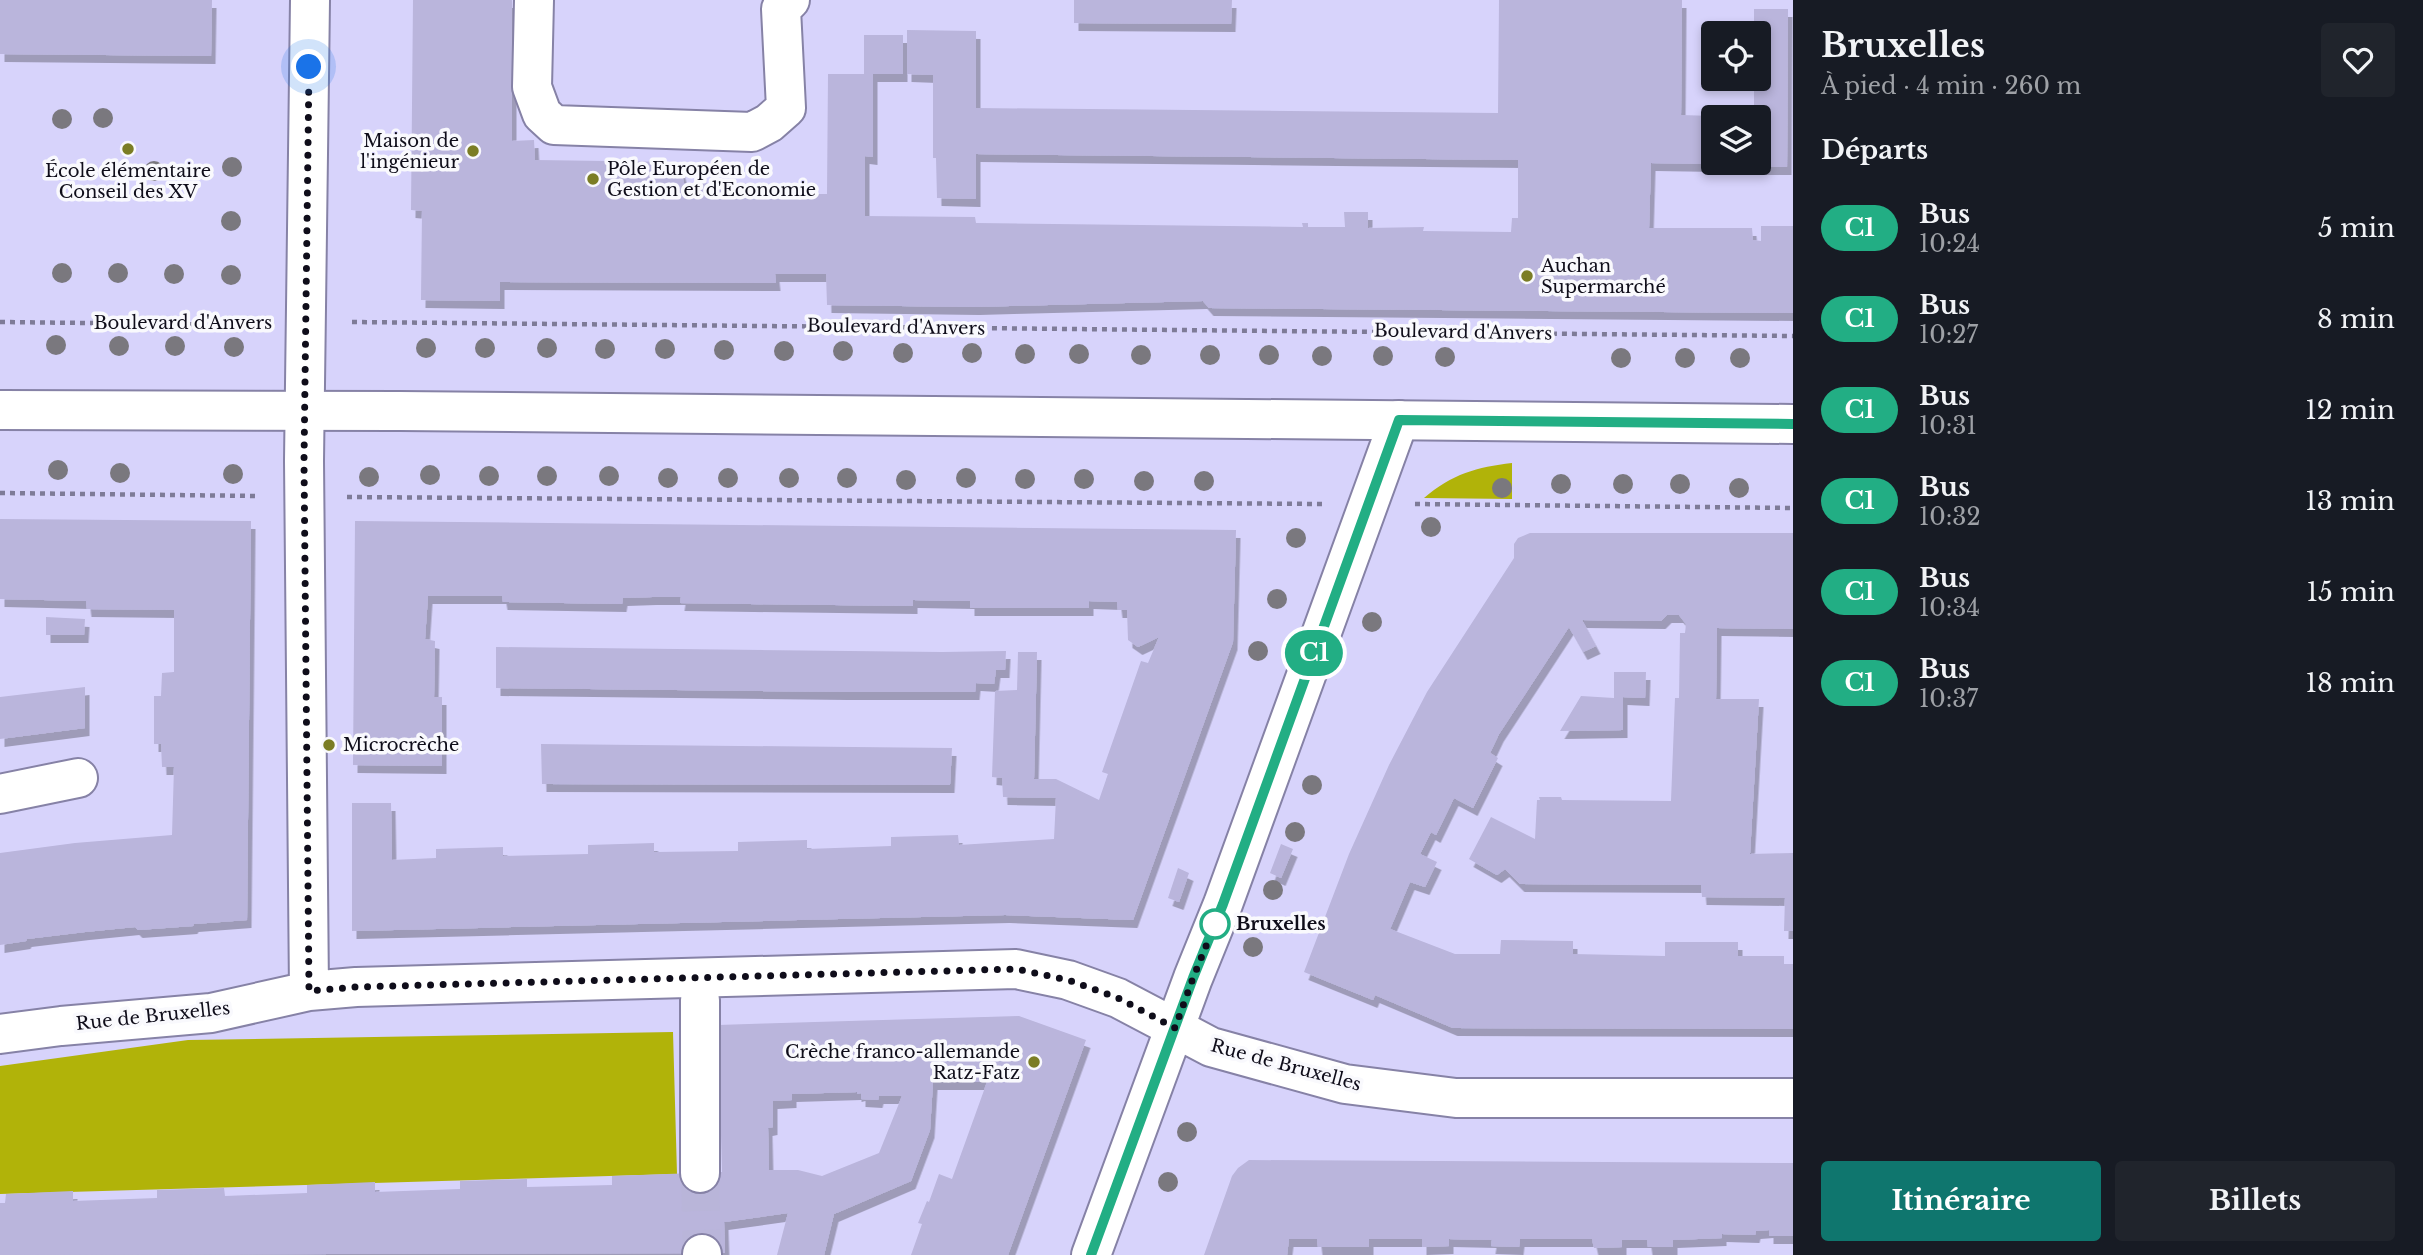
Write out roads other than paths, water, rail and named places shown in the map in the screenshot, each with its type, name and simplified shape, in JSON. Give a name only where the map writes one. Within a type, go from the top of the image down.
[{"type":"street","points":[[309,991],[304,411],[310,0]]},
{"type":"street","points":[[534,0],[532,87],[542,114],[554,125],[752,132],[769,123],[786,108],[781,9],[790,0]]},
{"type":"street","points":[[0,410],[1793,424]]},
{"type":"street","points":[[1091,1255],[1223,904],[1399,420]]},
{"type":"street","points":[[0,794],[78,778]]},
{"type":"street","name":"Rue de Bruxelles","points":[[0,1034],[211,1013],[309,991],[356,987],[1016,969],[1068,980],[1106,994],[1211,1047],[1345,1084],[1456,1098],[1793,1098]]},
{"type":"street","points":[[700,1000],[700,1173]]},
{"type":"tunnel","points":[[700,1173],[702,1254]]},
{"type":"place","name":"École élémentaire Conseil des XV","points":[[128,149]]},
{"type":"place","name":"Maison de l'ingénieur","points":[[473,151]]},
{"type":"place","name":"Pôle Européen de Gestion et d'Economie","points":[[593,179]]},
{"type":"place","name":"Auchan Supermarché","points":[[1527,276]]},
{"type":"place","name":"Microcrèche","points":[[329,745]]},
{"type":"place","name":"Bruxelles","points":[[1215,924]]},
{"type":"place","name":"Crèche franco-allemande Ratz-Fatz","points":[[1034,1062]]}]
